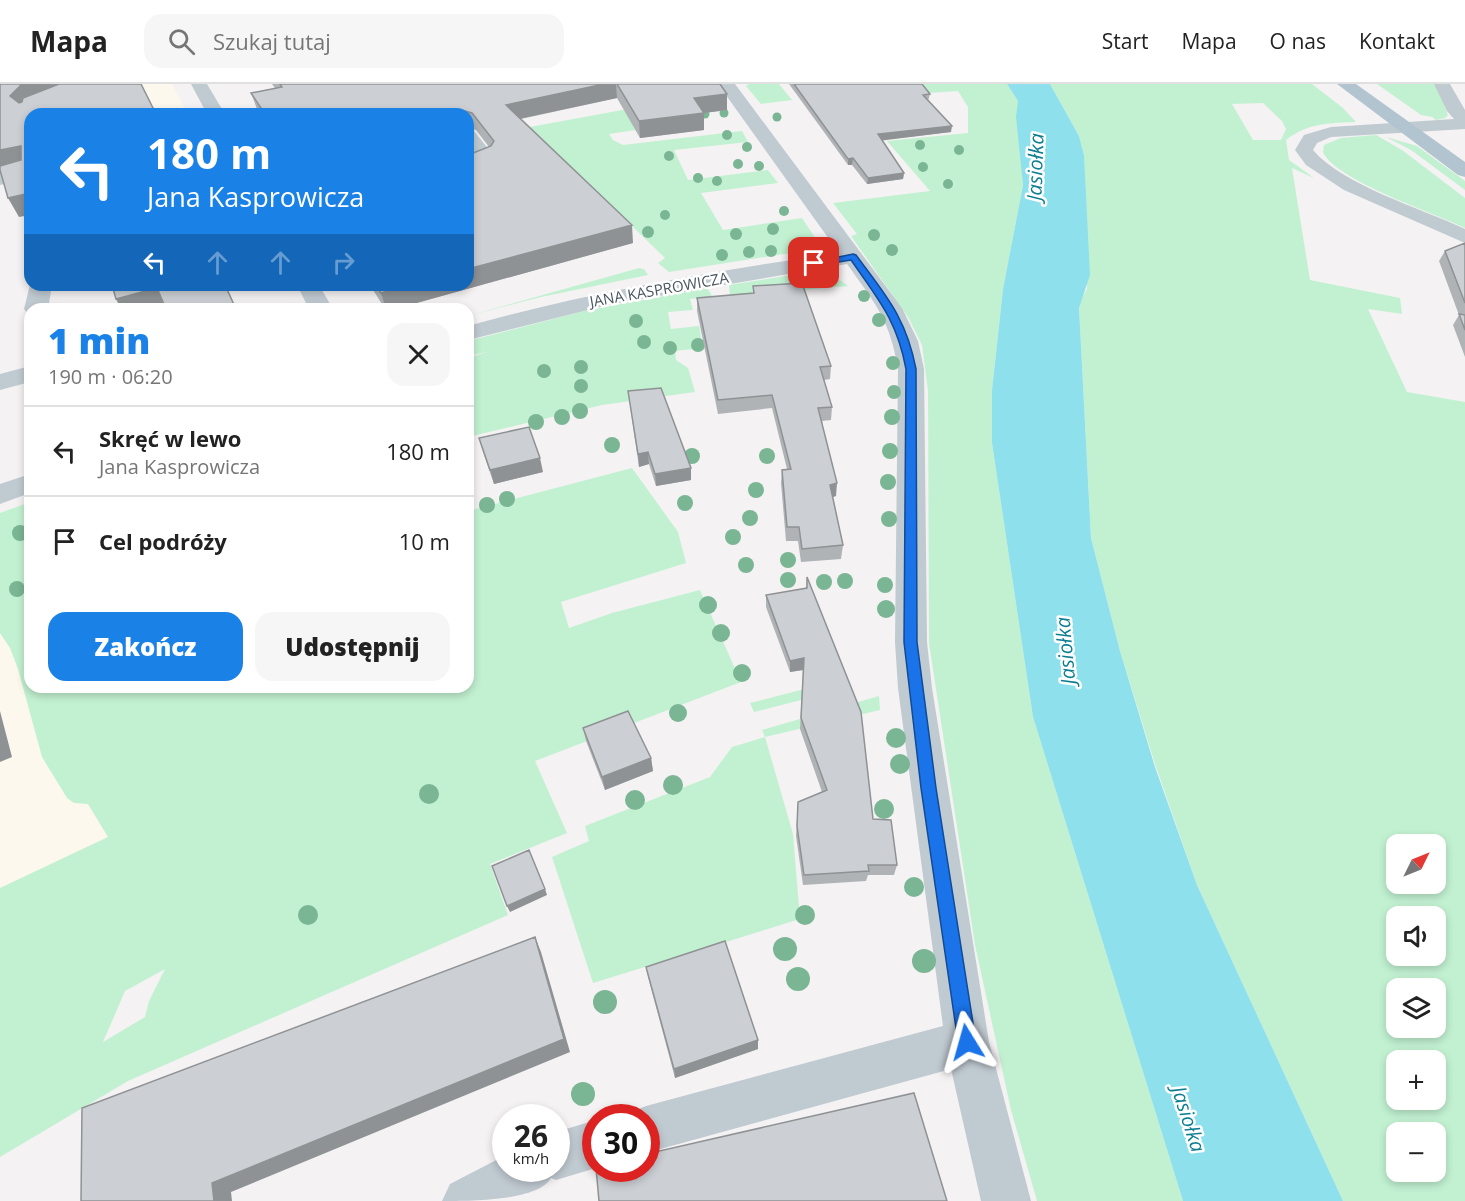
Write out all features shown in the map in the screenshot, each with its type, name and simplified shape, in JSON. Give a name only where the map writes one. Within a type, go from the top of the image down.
[{"type":"main road","points":[[1345,84],[1465,171]]},
{"type":"street","points":[[199,84],[213,108]]},
{"type":"street","points":[[726,84],[853,257],[897,321],[906,341],[911,369],[911,642],[924,754],[967,1042],[1006,1201]]},
{"type":"street","points":[[1442,84],[1458,114],[1465,122]]},
{"type":"street","points":[[1465,122],[1324,134],[1309,140],[1304,150],[1312,162],[1333,176],[1465,237]]},
{"type":"street","points":[[474,142],[486,157],[474,163]]},
{"type":"street","points":[[0,179],[24,173]]},
{"type":"street","name":"JANA KASPROWICZA","points":[[474,331],[592,300],[664,286],[853,257]]},
{"type":"street","points":[[0,382],[24,376]]},
{"type":"street","points":[[0,494],[24,485]]},
{"type":"street","points":[[660,1126],[967,1042]]},
{"type":"street","points":[[467,1201],[504,1182]]},
{"type":"shaded area","points":[[49,84],[172,84],[185,108],[24,108],[24,110],[0,95]]},
{"type":"shaded area","points":[[0,617],[24,671],[24,693],[34,693],[73,780],[108,837],[0,888]]},
{"type":"green space","points":[[749,84],[779,84],[792,100],[761,104],[746,86]]},
{"type":"green space","points":[[855,84],[1007,84],[1018,101],[1023,185],[1003,289],[992,390],[992,443],[1033,717],[1183,1201],[1037,1201],[1011,1110],[975,945],[929,643],[928,391],[922,345],[908,317],[851,236],[857,234],[833,203],[930,191],[887,141],[968,133],[968,107],[958,91],[853,98]]},
{"type":"green space","points":[[1050,84],[1312,84],[1343,108],[1356,122],[1311,127],[1286,140],[1289,160],[1314,178],[1292,168],[1310,280],[1400,298],[1402,314],[1368,309],[1407,392],[1465,402],[1465,1201],[1343,1201],[1197,885],[1155,764],[1120,651],[1091,538],[1079,308],[1087,289],[1084,155],[1079,136]],"holes":[[[1263,103],[1282,121],[1286,129],[1281,140],[1253,140],[1232,104]]]},
{"type":"green space","points":[[1377,84],[1436,84],[1448,115],[1436,120],[1421,115]]},
{"type":"green space","points":[[633,108],[647,123],[635,130],[609,134],[613,140],[623,145],[742,131],[748,142],[674,150],[688,180],[768,170],[778,183],[701,193],[723,230],[802,218],[816,239],[814,245],[803,251],[669,272],[658,263],[665,258],[530,127]]},
{"type":"green space","points":[[1376,135],[1402,150],[1465,198],[1465,228],[1387,195],[1346,174],[1331,163],[1323,152],[1324,145],[1341,138]]},
{"type":"green space","points":[[1386,137],[1417,146],[1465,181],[1465,190],[1411,150]]},
{"type":"green space","points":[[639,268],[644,269],[648,275],[541,297],[474,314]]},
{"type":"green space","points":[[792,275],[795,280],[816,276],[829,277],[848,286],[730,296],[729,285]]},
{"type":"green space","points":[[707,288],[713,297],[690,299],[693,310],[668,312],[671,329],[699,326],[703,348],[675,351],[676,360],[688,368],[695,392],[602,405],[474,436],[474,356],[487,352],[474,355],[474,339],[584,311]]},
{"type":"green space","points":[[632,468],[678,532],[686,563],[561,602],[569,628],[612,613],[700,590],[741,682],[535,761],[567,833],[490,864],[508,915],[128,1081],[0,1157],[0,888],[108,837],[88,804],[74,803],[67,798],[42,757],[25,693],[474,693],[474,509]],"holes":[[[165,969],[149,1001],[145,1017],[103,1042],[125,991]]]},
{"type":"green space","points":[[24,504],[24,691],[10,648],[0,633],[0,513]]},
{"type":"green space","points":[[847,678],[844,689],[754,712],[750,703]]},
{"type":"green space","points":[[879,696],[880,710],[765,737],[762,730]]},
{"type":"green space","points":[[765,737],[793,834],[800,919],[593,983],[552,857],[589,841],[585,826],[710,777],[732,747]]},
{"type":"water","name":"Jasiołka","points":[[1007,84],[1050,84],[1079,136],[1084,155],[1090,275],[1079,308],[1091,538],[1120,651],[1155,767],[1197,885],[1343,1201],[1183,1201],[1033,717],[992,443],[992,390],[1003,289],[1023,185],[1016,117],[1018,101]]},
{"type":"building","points":[[0,84],[22,84],[10,96],[19,103],[23,98],[59,84],[141,84],[153,108],[24,108],[24,194],[8,198],[0,170],[0,166],[21,160],[21,146],[0,150]]},
{"type":"building","points":[[280,84],[604,84],[506,105],[632,225],[474,267],[474,153],[491,146],[494,141],[474,116],[474,108],[261,108],[251,93],[282,87]]},
{"type":"building","points":[[617,84],[720,84],[727,94],[694,98],[704,113],[639,121]]},
{"type":"building","points":[[794,84],[922,84],[930,94],[923,95],[952,126],[878,134],[904,173],[868,178],[853,158],[848,159]]},
{"type":"building","points":[[1465,243],[1465,303],[1445,251]]},
{"type":"building","points":[[802,283],[831,366],[820,367],[832,407],[818,408],[837,483],[830,485],[843,545],[802,549],[799,527],[787,527],[782,470],[791,469],[772,395],[718,400],[697,298],[754,293],[753,286]]},
{"type":"building","points":[[114,291],[146,291],[116,299]]},
{"type":"building","points":[[158,291],[228,291],[233,303],[163,303]]},
{"type":"building","points":[[1459,314],[1465,315],[1465,330]]},
{"type":"building","points":[[661,388],[691,468],[655,474],[648,452],[638,454],[628,391]]},
{"type":"building","points":[[529,427],[540,458],[490,470],[479,438]]},
{"type":"building","points":[[807,577],[861,712],[873,819],[891,820],[897,865],[868,865],[869,871],[804,875],[797,826],[798,802],[827,790],[801,718],[804,658],[790,661],[766,595],[807,588]]},
{"type":"building","points":[[628,711],[651,758],[602,777],[583,728]]},
{"type":"building","points":[[529,850],[545,889],[507,906],[492,866]]},
{"type":"building","points":[[535,937],[564,1039],[212,1183],[214,1201],[81,1201],[82,1108]]},
{"type":"building","points":[[725,941],[758,1040],[674,1069],[646,967]]},
{"type":"building","points":[[914,1093],[947,1201],[599,1201],[597,1182],[660,1182],[660,1151]]},
{"type":"route","points":[[814,263],[853,257],[894,313],[906,341],[911,369],[910,566],[911,642],[915,688],[967,1042]]}]
